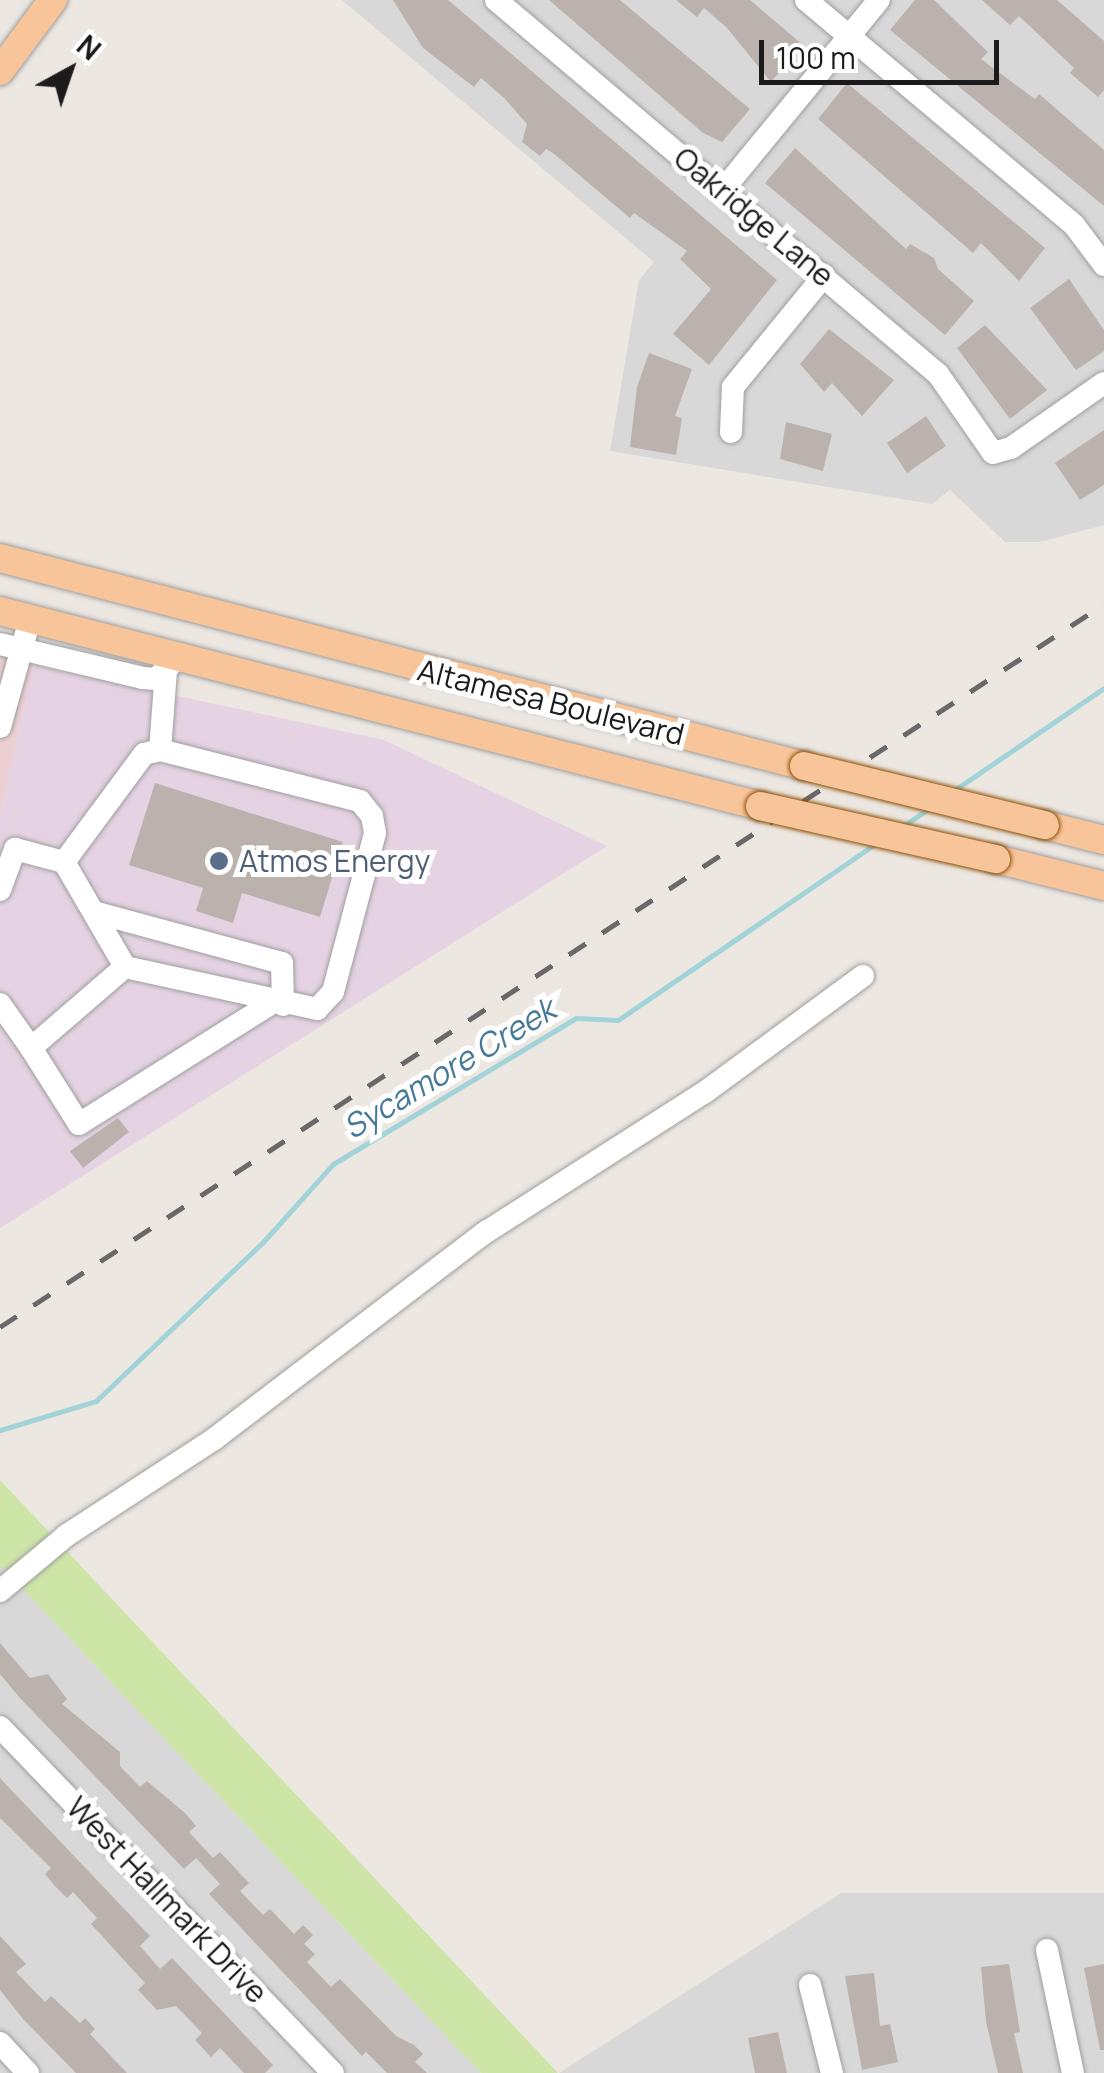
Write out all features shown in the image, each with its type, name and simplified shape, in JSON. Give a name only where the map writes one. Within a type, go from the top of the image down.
[{"type":"main road","points":[[0,71],[53,0]]},
{"type":"main road","name":"Altamesa Boulevard","points":[[0,558],[1104,840]]},
{"type":"main road","points":[[172,663],[186,608]]},
{"type":"main road","name":"Altamesa Boulevard","points":[[0,612],[172,663],[1104,886]]},
{"type":"street","name":"Oakridge Lane","points":[[496,0],[938,374],[993,453],[1012,448],[1104,383]]},
{"type":"street","points":[[806,0],[1074,225],[1104,265]]},
{"type":"street","points":[[722,191],[879,0]]},
{"type":"street","points":[[731,432],[732,388],[824,276]]},
{"type":"street","points":[[0,728],[10,648],[30,619]]},
{"type":"street","points":[[10,648],[142,678],[156,679],[172,663]]},
{"type":"street","points":[[160,750],[172,663]]},
{"type":"street","points":[[0,890],[7,847],[64,862],[125,966],[278,1004],[317,1009],[332,992],[375,834],[372,816],[360,801],[160,750],[144,754],[64,862]]},
{"type":"street","points":[[94,912],[282,963],[278,1004]]},
{"type":"street","points":[[31,1048],[125,966]]},
{"type":"street","points":[[2,1590],[67,1535],[214,1439],[486,1232],[705,1092],[863,976]]},
{"type":"street","points":[[0,1004],[79,1124],[278,1004]]},
{"type":"street","name":"West Hallmark Drive","points":[[0,1727],[333,2073]]},
{"type":"street","points":[[1047,1950],[1073,2073]]},
{"type":"street","points":[[810,1985],[832,2073]]},
{"type":"street","points":[[0,2043],[28,2073]]},
{"type":"shaded area","points":[[342,0],[1104,0],[1104,525],[1040,542],[1005,542],[950,490],[932,504],[610,451],[639,280],[654,262]]},
{"type":"shaded area","points":[[0,631],[39,640],[0,817]]},
{"type":"shaded area","points":[[33,665],[384,740],[607,846],[0,1228],[0,817]]},
{"type":"shaded area","points":[[0,1565],[481,2073],[0,2073]]},
{"type":"shaded area","points":[[841,1893],[1104,1893],[1104,2073],[559,2073]]},
{"type":"green space","points":[[0,1480],[558,2073],[481,2073],[0,1565]]},
{"type":"building","points":[[393,0],[448,0],[777,280],[709,365],[673,334],[711,289],[680,259],[687,251],[634,213],[630,218],[553,153],[546,149],[540,156],[522,142],[527,124],[504,98],[481,78],[474,87],[423,48]]},
{"type":"building","points":[[549,0],[620,0],[750,109],[722,142],[703,133]]},
{"type":"building","points":[[676,0],[750,0],[803,45],[771,82],[727,28],[704,8],[697,17]]},
{"type":"building","points":[[915,0],[934,0],[988,52],[981,59],[1035,99],[1039,94],[1104,150],[1104,206],[890,30]]},
{"type":"building","points":[[982,0],[1057,0],[1104,41],[1104,90],[1098,97],[1070,73],[1074,68],[1019,16],[1010,25]]},
{"type":"building","points":[[847,83],[1045,248],[1019,281],[981,243],[973,253],[818,119]]},
{"type":"building","points":[[795,148],[906,249],[910,244],[934,258],[938,269],[974,301],[945,335],[765,183]]},
{"type":"building","points":[[1069,279],[1104,330],[1104,351],[1076,370],[1030,308]]},
{"type":"building","points":[[985,325],[1047,390],[1010,419],[957,348]]},
{"type":"building","points":[[829,329],[894,380],[862,416],[832,383],[824,392],[800,364]]},
{"type":"building","points":[[649,353],[692,369],[675,416],[682,418],[676,455],[630,447],[637,387]]},
{"type":"building","points":[[926,416],[946,446],[907,473],[887,443]]},
{"type":"building","points":[[786,422],[832,434],[823,471],[780,459]]},
{"type":"building","points":[[1104,430],[1104,485],[1080,500],[1055,463]]},
{"type":"building","points":[[155,783],[343,842],[320,917],[242,893],[233,923],[196,911],[203,888],[129,865]]},
{"type":"building","points":[[118,1118],[129,1132],[83,1168],[70,1151]]},
{"type":"building","points":[[0,1643],[30,1678],[48,1674],[67,1699],[62,1704],[120,1752],[120,1766],[140,1787],[147,1781],[185,1813],[196,1826],[189,1832],[213,1858],[220,1852],[249,1883],[240,1891],[263,1915],[270,1909],[294,1934],[303,1925],[313,1935],[304,1944],[315,1954],[307,1962],[331,1987],[340,1979],[396,2036],[414,2045],[423,2054],[415,2062],[427,2073],[387,2073],[366,2052],[362,2056],[209,1894],[220,1884],[196,1858],[184,1869],[19,1697],[0,1674]]},
{"type":"building","points":[[0,1778],[150,1936],[140,1946],[160,1969],[172,1958],[273,2065],[265,2073],[244,2073],[220,2048],[211,2057],[195,2040],[202,2033],[176,2006],[157,2010],[138,1990],[145,1983],[91,1924],[97,1918],[73,1892],[67,1898],[54,1885],[45,1874],[51,1868],[0,1818]]},
{"type":"building","points":[[0,1936],[26,1964],[16,1972],[45,2002],[51,1996],[80,2023],[85,2018],[95,2029],[90,2034],[127,2073],[76,2073],[23,2019],[0,1990]]},
{"type":"building","points":[[1009,1964],[1020,2032],[1014,2033],[1023,2073],[998,2073],[986,2022],[981,1967]]},
{"type":"building","points":[[1104,1964],[1104,2050],[1100,2050],[1084,1968]]},
{"type":"building","points":[[874,1973],[880,2026],[890,2024],[898,2062],[862,2070],[845,1976]]},
{"type":"building","points":[[778,2032],[787,2073],[755,2073],[748,2038]]},
{"type":"waterway","name":"Sycamore Creek","points":[[953,791],[1104,688]]},
{"type":"waterway","name":"Sycamore Creek","points":[[900,828],[928,809]]},
{"type":"waterway","name":"Sycamore Creek","points":[[0,1430],[96,1401],[263,1242],[333,1164],[576,1018],[618,1020],[878,842]]},
{"type":"railway","points":[[0,1327],[1104,604]]},
{"type":"place","name":"Atmos Energy","points":[[219,861]]}]
